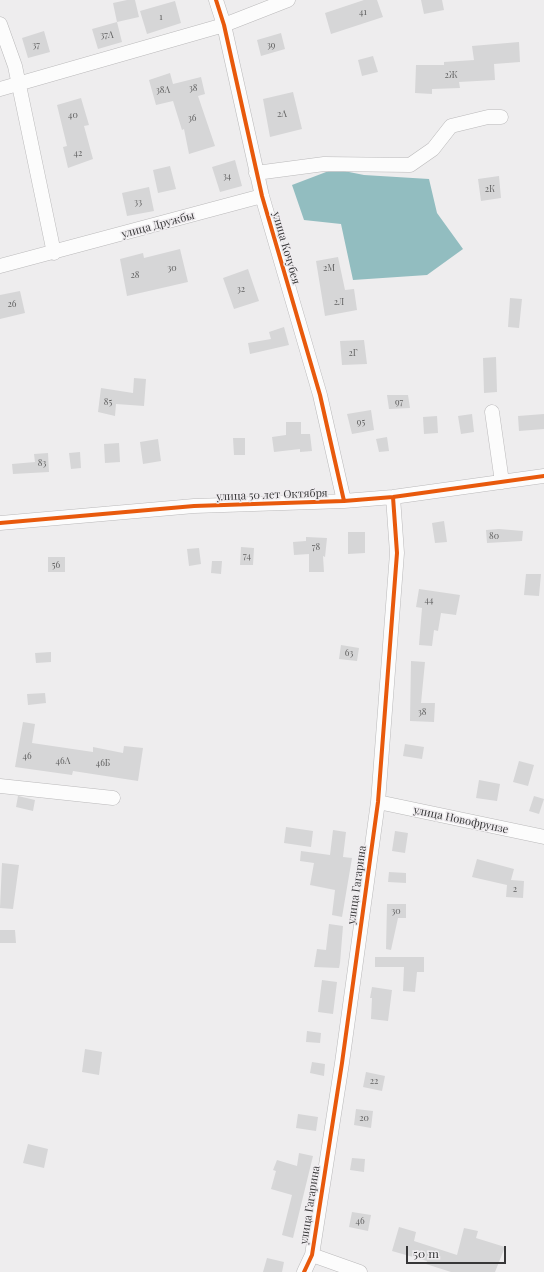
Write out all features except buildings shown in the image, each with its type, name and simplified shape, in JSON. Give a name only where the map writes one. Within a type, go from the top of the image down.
[{"type":"street","name":"улица Кочубея","points":[[216,0],[224,25],[262,196],[320,395],[344,501]]},
{"type":"street","points":[[0,90],[224,25],[288,0]]},
{"type":"street","points":[[0,24],[15,66],[54,253]]},
{"type":"street","points":[[256,172],[324,164],[410,165],[433,149],[451,126],[488,117],[501,116]]},
{"type":"street","name":"улица Дружбы","points":[[0,266],[54,253],[262,196]]},
{"type":"street","points":[[492,412],[502,482]]},
{"type":"street","name":"улица 50 лет Октября","points":[[0,523],[194,506],[344,501],[544,476]]},
{"type":"street","name":"улица Гагарина","points":[[304,1272],[312,1255],[342,1063],[378,802],[397,553],[393,496]]},
{"type":"street","points":[[0,786],[114,798]]},
{"type":"street","name":"улица Новофрунзе","points":[[378,802],[544,837]]},
{"type":"street","points":[[312,1255],[360,1272]]},
{"type":"water","points":[[334,169],[364,175],[429,179],[437,213],[463,249],[427,275],[353,280],[341,224],[304,220],[292,185]]},
{"type":"cycle path","points":[[216,0],[224,25],[262,196],[320,395],[344,501]]},
{"type":"cycle path","points":[[0,523],[194,506],[344,501],[393,497],[544,476]]},
{"type":"cycle path","points":[[304,1272],[312,1255],[342,1063],[378,802],[397,553],[393,497]]}]
